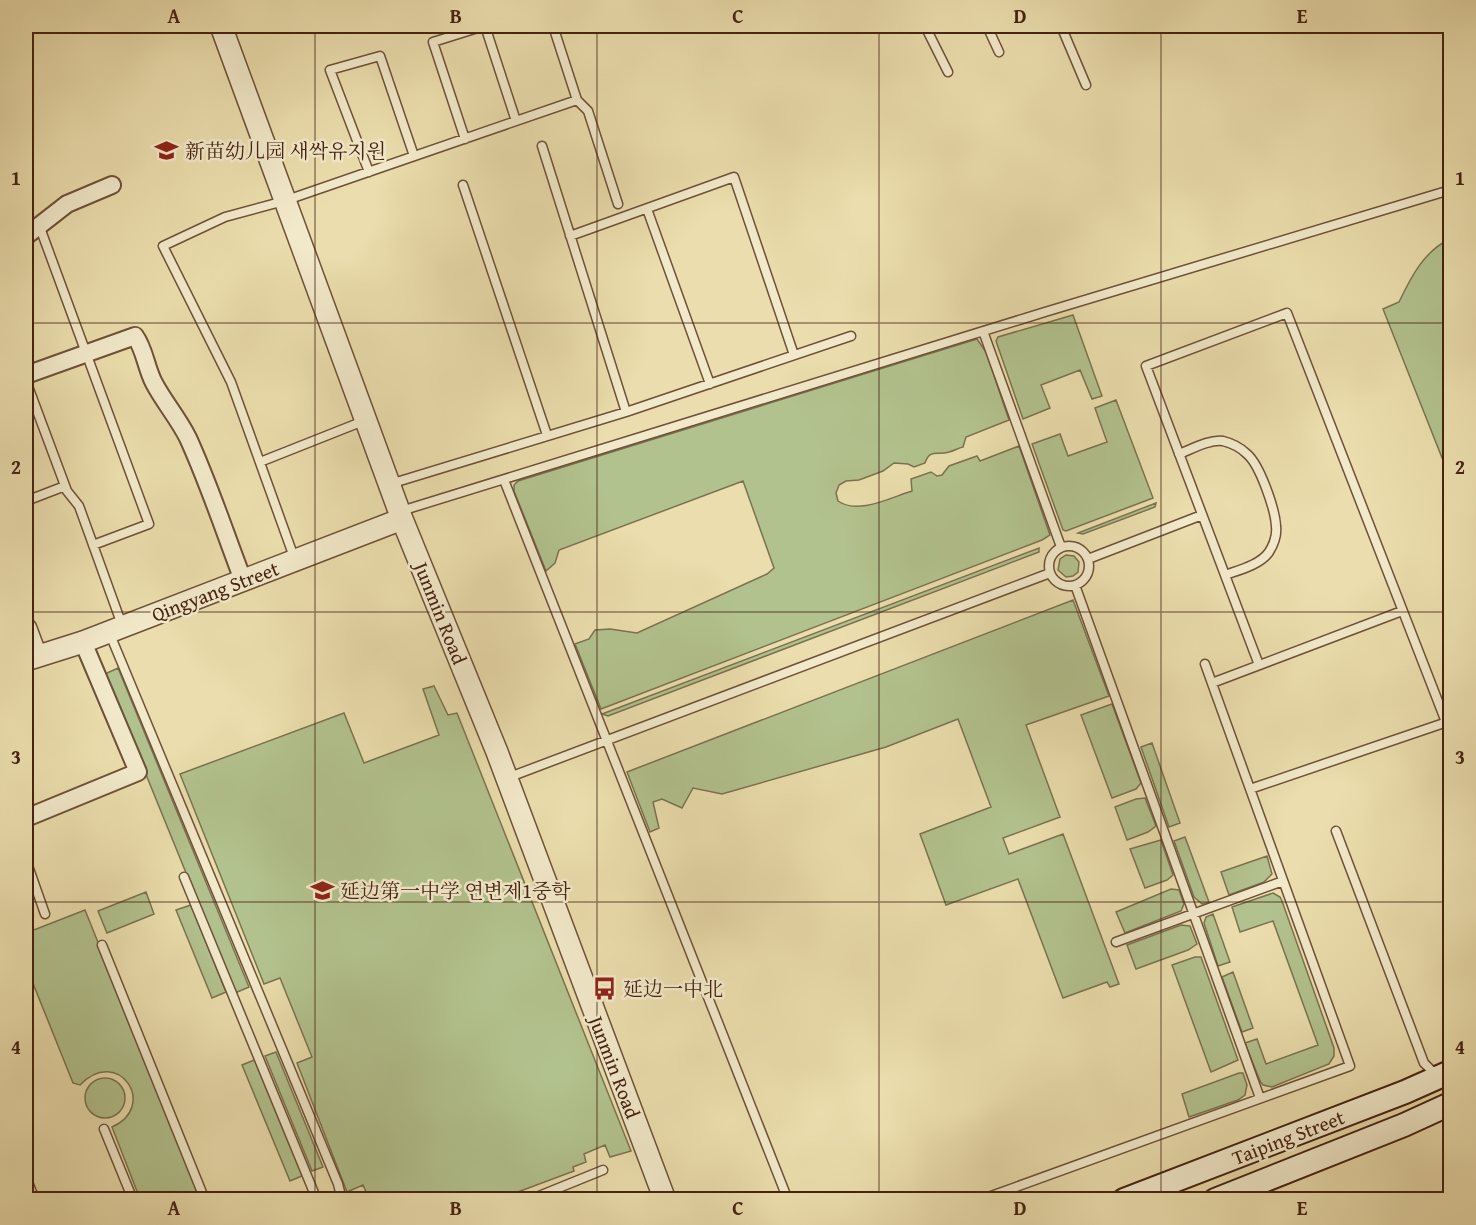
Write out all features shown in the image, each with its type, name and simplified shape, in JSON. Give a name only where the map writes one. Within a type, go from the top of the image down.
[{"type":"main road","name":"Taiping Street","points":[[1124,1200],[1444,1075]]},
{"type":"main road","name":"Taiping Street","points":[[1215,1200],[1450,1106]]},
{"type":"street","name":"Junmin Road","points":[[221,26],[401,515],[507,778],[665,1200]]},
{"type":"street","points":[[26,236],[67,204],[112,185]]},
{"type":"street","points":[[26,375],[135,336],[141,344],[155,384],[172,410],[196,457],[243,580]]},
{"type":"street","name":"Qingyang Street","points":[[31,658],[83,642],[295,560],[401,515]]},
{"type":"street","points":[[26,629],[31,658]]},
{"type":"street","points":[[26,818],[138,772],[83,642]]},
{"type":"street","points":[[1444,1075],[1450,1106]]},
{"type":"lane","points":[[465,139],[433,42],[484,26],[516,121]]},
{"type":"lane","points":[[553,26],[577,100],[588,111],[618,204]]},
{"type":"lane","points":[[925,26],[948,72]]},
{"type":"lane","points":[[987,26],[999,52]]},
{"type":"lane","points":[[1061,26],[1086,85]]},
{"type":"lane","points":[[369,171],[330,70],[380,56],[414,156]]},
{"type":"lane","points":[[295,560],[231,382],[164,246],[225,217],[284,201],[577,100]]},
{"type":"lane","points":[[542,146],[626,412]]},
{"type":"lane","points":[[570,236],[734,177],[794,355]]},
{"type":"lane","points":[[463,185],[547,435]]},
{"type":"lane","points":[[401,515],[504,480],[983,331],[1450,190]]},
{"type":"lane","points":[[647,209],[710,384]]},
{"type":"lane","points":[[39,225],[149,524],[93,545]]},
{"type":"lane","points":[[1250,789],[1448,722],[1401,611],[1287,313],[1146,366],[1259,665]]},
{"type":"lane","points":[[983,331],[1061,547]]},
{"type":"lane","points":[[390,484],[626,412],[851,336]]},
{"type":"lane","points":[[26,381],[65,486],[79,506],[93,545],[116,629],[338,1184],[342,1200]]},
{"type":"lane","points":[[260,462],[366,420]]},
{"type":"lane","points":[[1179,454],[1213,441],[1222,441],[1248,454],[1256,465],[1274,513],[1276,528],[1274,540],[1269,551],[1258,562],[1225,575]]},
{"type":"lane","points":[[504,480],[788,1200]]},
{"type":"lane","points":[[26,501],[65,486]]},
{"type":"lane","points":[[1088,559],[1202,514]]},
{"type":"lane","points":[[1074,546],[1085,553],[1088,559],[1088,572],[1075,585],[1069,586],[1058,582],[1050,573],[1052,555],[1061,547],[1074,546]]},
{"type":"lane","points":[[507,778],[1050,573]]},
{"type":"lane","points":[[1075,585],[1260,1098]]},
{"type":"lane","points":[[1212,683],[1401,611]]},
{"type":"lane","points":[[980,1200],[1350,1066],[1205,664]]},
{"type":"lane","points":[[1336,831],[1424,1063],[1444,1075]]},
{"type":"lane","points":[[26,860],[45,914]]},
{"type":"lane","points":[[184,877],[317,1200]]},
{"type":"lane","points":[[1116,942],[1283,881]]},
{"type":"lane","points":[[102,945],[205,1200]]},
{"type":"lane","points":[[104,1129],[133,1200]]},
{"type":"lane","points":[[530,1200],[603,1170]]},
{"type":"lane","points":[[26,1177],[35,1200]]},
{"type":"green space","points":[[1450,239],[1450,478],[1383,309],[1399,302],[1414,274],[1426,258],[1433,250]]},
{"type":"green space","points":[[1073,315],[1102,396],[1092,399],[1080,370],[1041,385],[1050,408],[1023,419],[996,341],[998,337]]},
{"type":"green space","points":[[977,339],[986,352],[1009,420],[966,437],[963,447],[951,452],[932,454],[925,463],[914,467],[894,463],[883,471],[859,480],[846,481],[839,485],[836,493],[838,501],[846,505],[865,506],[884,501],[912,491],[911,479],[931,472],[937,476],[942,475],[949,466],[977,456],[980,461],[1019,446],[1050,535],[601,709],[575,644],[589,639],[595,630],[610,629],[637,633],[767,574],[774,568],[743,481],[559,550],[555,563],[546,571],[514,491],[514,485],[518,481]]},
{"type":"green space","points":[[1116,400],[1153,498],[1066,531],[1063,530],[1032,444],[1060,434],[1068,456],[1107,442],[1095,408]]},
{"type":"green space","points":[[1156,503],[1155,507],[1083,534],[1078,533]]},
{"type":"green space","points":[[1039,548],[1039,552],[608,716],[602,714]]},
{"type":"green space","points":[[1066,555],[1074,556],[1079,562],[1078,572],[1073,576],[1066,577],[1058,570],[1060,559]]},
{"type":"green space","points":[[1073,600],[1109,696],[1026,725],[1060,817],[1003,838],[1009,854],[1063,834],[1119,984],[1110,987],[1107,982],[1063,998],[1018,879],[946,905],[920,834],[991,807],[958,719],[886,747],[722,794],[693,788],[682,808],[662,799],[653,802],[659,828],[650,832],[627,772]]},
{"type":"green space","points":[[118,668],[249,987],[235,993],[105,674]]},
{"type":"green space","points":[[434,686],[448,715],[457,713],[631,1151],[610,1157],[605,1145],[584,1154],[586,1162],[573,1167],[574,1171],[499,1199],[356,1199],[366,1192],[363,1185],[347,1192],[297,1063],[312,1057],[280,978],[264,984],[180,774],[344,713],[364,763],[439,735],[423,689]]},
{"type":"green space","points":[[1112,704],[1141,783],[1136,789],[1112,798],[1081,715]]},
{"type":"green space","points":[[1152,743],[1180,823],[1169,827],[1141,747]]},
{"type":"green space","points":[[1145,798],[1156,826],[1148,832],[1127,840],[1115,807]]},
{"type":"green space","points":[[1185,837],[1209,902],[1202,904],[1194,897],[1174,841]]},
{"type":"green space","points":[[1161,840],[1173,875],[1167,880],[1145,888],[1130,849]]},
{"type":"green space","points":[[1267,856],[1272,874],[1264,882],[1229,895],[1221,872]]},
{"type":"green space","points":[[1171,889],[1179,890],[1184,904],[1181,911],[1125,933],[1116,912]]},
{"type":"green space","points":[[146,892],[154,914],[107,933],[98,911]]},
{"type":"green space","points":[[1273,893],[1282,901],[1334,1048],[1334,1056],[1329,1064],[1272,1087],[1263,1085],[1260,1081],[1245,1043],[1257,1039],[1266,1064],[1318,1045],[1273,921],[1240,932],[1232,907]]},
{"type":"green space","points":[[191,905],[226,992],[212,998],[176,910]]},
{"type":"green space","points":[[85,910],[201,1199],[140,1199],[112,1127],[126,1118],[132,1106],[133,1094],[128,1083],[119,1075],[108,1072],[94,1074],[80,1085],[73,1083],[26,966],[26,933]]},
{"type":"green space","points":[[1213,914],[1230,962],[1218,966],[1204,923],[1206,917]]},
{"type":"green space","points":[[1181,925],[1190,926],[1197,944],[1188,950],[1136,969],[1127,945]]},
{"type":"green space","points":[[1201,957],[1238,1060],[1211,1072],[1172,965]]},
{"type":"green space","points":[[1233,972],[1253,1028],[1242,1032],[1222,977]]},
{"type":"green space","points":[[276,1052],[323,1167],[312,1171],[265,1056]]},
{"type":"green space","points":[[257,1059],[304,1175],[290,1181],[242,1065]]},
{"type":"green space","points":[[1243,1073],[1247,1085],[1245,1095],[1238,1100],[1189,1117],[1182,1094]]},
{"type":"green space","points":[[105,1078],[113,1079],[119,1084],[124,1090],[124,1106],[119,1112],[113,1117],[105,1118],[97,1117],[91,1112],[86,1106],[85,1098],[86,1090],[91,1084],[97,1079]]},
{"type":"place","name":"新苗幼儿园 새싹유지원","points":[[167,150]]},
{"type":"place","name":"延边第一中学 연변제1중학","points":[[322,890]]},
{"type":"place","name":"延边一中北","points":[[605,988]]}]
